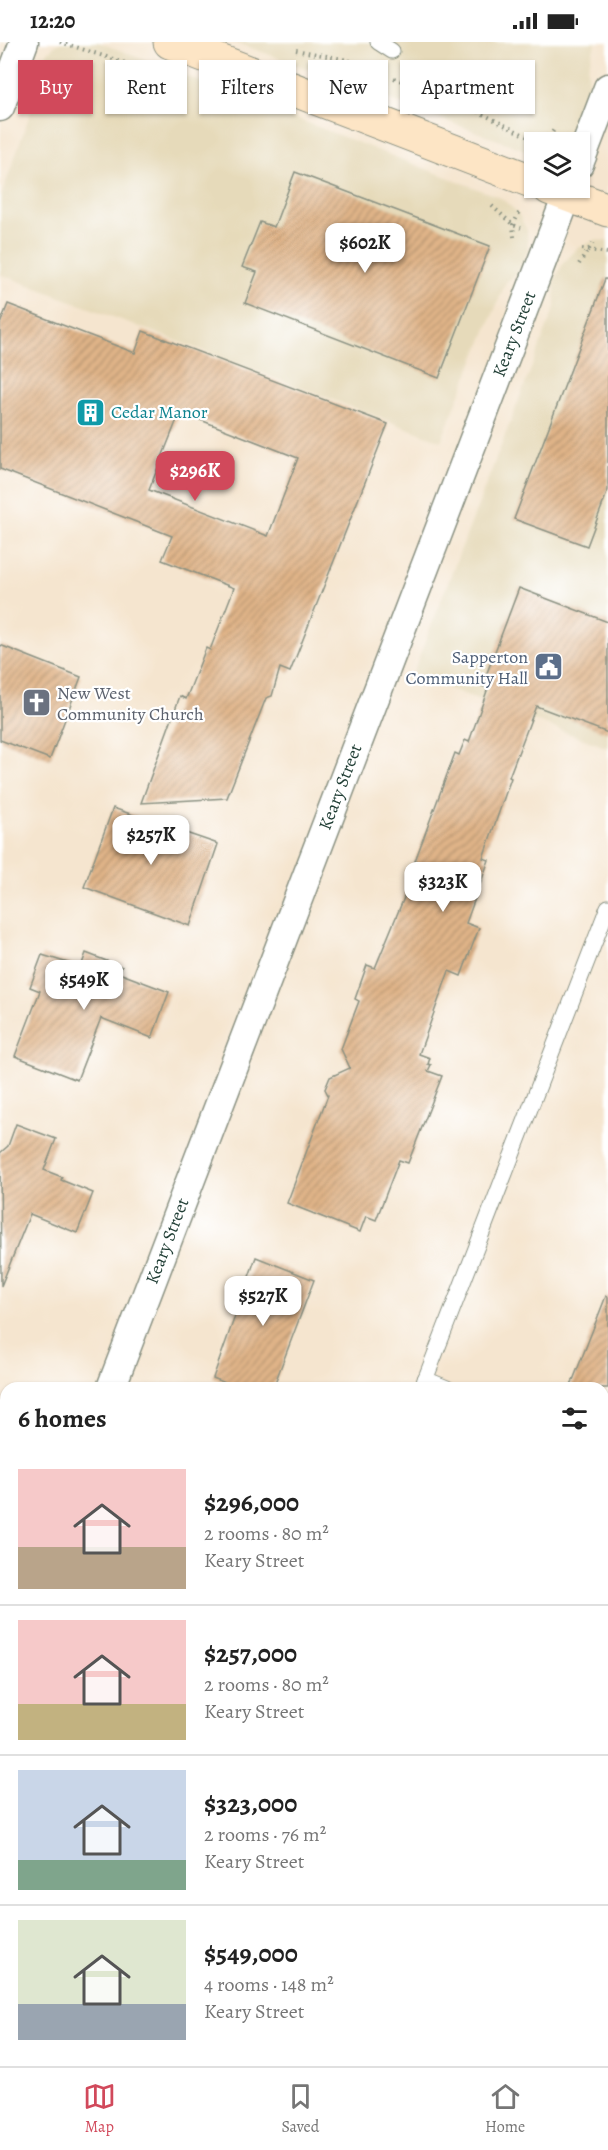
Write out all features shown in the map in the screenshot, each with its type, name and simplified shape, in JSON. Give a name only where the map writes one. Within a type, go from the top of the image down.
[{"type":"street","points":[[0,107],[24,42]]},
{"type":"street","points":[[170,42],[524,178]]},
{"type":"street","points":[[590,135],[608,88]]},
{"type":"street","name":"Keary Street","points":[[113,1382],[559,198]]},
{"type":"street","points":[[580,198],[608,210]]},
{"type":"lane","points":[[378,42],[392,51]]},
{"type":"lane","points":[[423,1382],[608,907]]},
{"type":"path","points":[[60,42],[95,53]]},
{"type":"path","points":[[295,49],[340,60]]},
{"type":"path","points":[[483,114],[524,135]]},
{"type":"path","points":[[578,248],[608,253]]},
{"type":"shaded area","points":[[62,42],[98,42],[144,60],[105,60],[105,114],[187,114],[187,76],[199,81],[199,114],[284,114],[501,198],[518,213],[527,230],[528,249],[517,274],[506,282],[441,441],[0,274],[0,199],[30,114],[93,114],[93,60],[41,60],[53,47]]},
{"type":"shaded area","points":[[235,42],[596,42],[588,67],[589,89],[571,132],[524,132],[524,150],[428,114],[535,114],[535,60],[400,60],[400,103],[388,99],[388,60],[308,60],[308,69],[296,65],[296,60],[283,60]]},
{"type":"shaded area","points":[[595,240],[608,241],[608,748],[412,675],[555,307],[554,280],[564,262],[578,248]]},
{"type":"building","points":[[295,172],[490,246],[439,378],[245,303],[257,272],[242,267],[260,222],[274,227]]},
{"type":"building","points":[[605,279],[608,279],[608,490],[587,546],[514,519]]},
{"type":"building","points":[[8,304],[135,353],[143,331],[388,424],[290,672],[280,668],[272,696],[266,698],[227,798],[141,803],[180,696],[186,699],[206,648],[210,650],[234,588],[162,560],[172,536],[0,469],[0,324]],"holes":[[[180,412],[298,458],[268,536],[149,490]]]},
{"type":"building","points":[[519,588],[608,622],[608,733],[536,706],[509,777],[511,778],[483,858],[489,860],[466,923],[479,928],[461,976],[449,971],[419,1054],[430,1058],[428,1064],[431,1065],[428,1071],[442,1076],[408,1163],[399,1160],[376,1220],[366,1216],[360,1232],[287,1203],[328,1095],[325,1089],[330,1077],[350,1068],[341,1049],[359,1001],[355,999],[367,965],[375,968],[415,871],[412,869],[455,753],[459,755],[465,740],[469,742],[488,688],[482,686]]},
{"type":"building","name":"New West Community Church","points":[[0,645],[81,677],[50,759],[0,740]]},
{"type":"building","points":[[113,808],[218,844],[190,926],[84,887]]},
{"type":"building","points":[[86,953],[122,967],[119,973],[169,992],[152,1038],[101,1018],[77,1080],[15,1056],[40,991],[30,987],[42,955],[81,967]]},
{"type":"building","points":[[16,1124],[56,1139],[44,1170],[62,1177],[61,1180],[93,1193],[77,1233],[30,1214],[1,1286],[0,1153],[8,1146]]},
{"type":"building","points":[[256,1257],[314,1280],[275,1382],[223,1382],[213,1378]]},
{"type":"building","points":[[606,1296],[608,1297],[608,1382],[572,1382]]},
{"type":"place","name":"Cedar Manor","points":[[90,412]]},
{"type":"place","name":"Sapperton Community Hall","points":[[549,667]]},
{"type":"place","name":"New West Community Church","points":[[36,703]]}]
